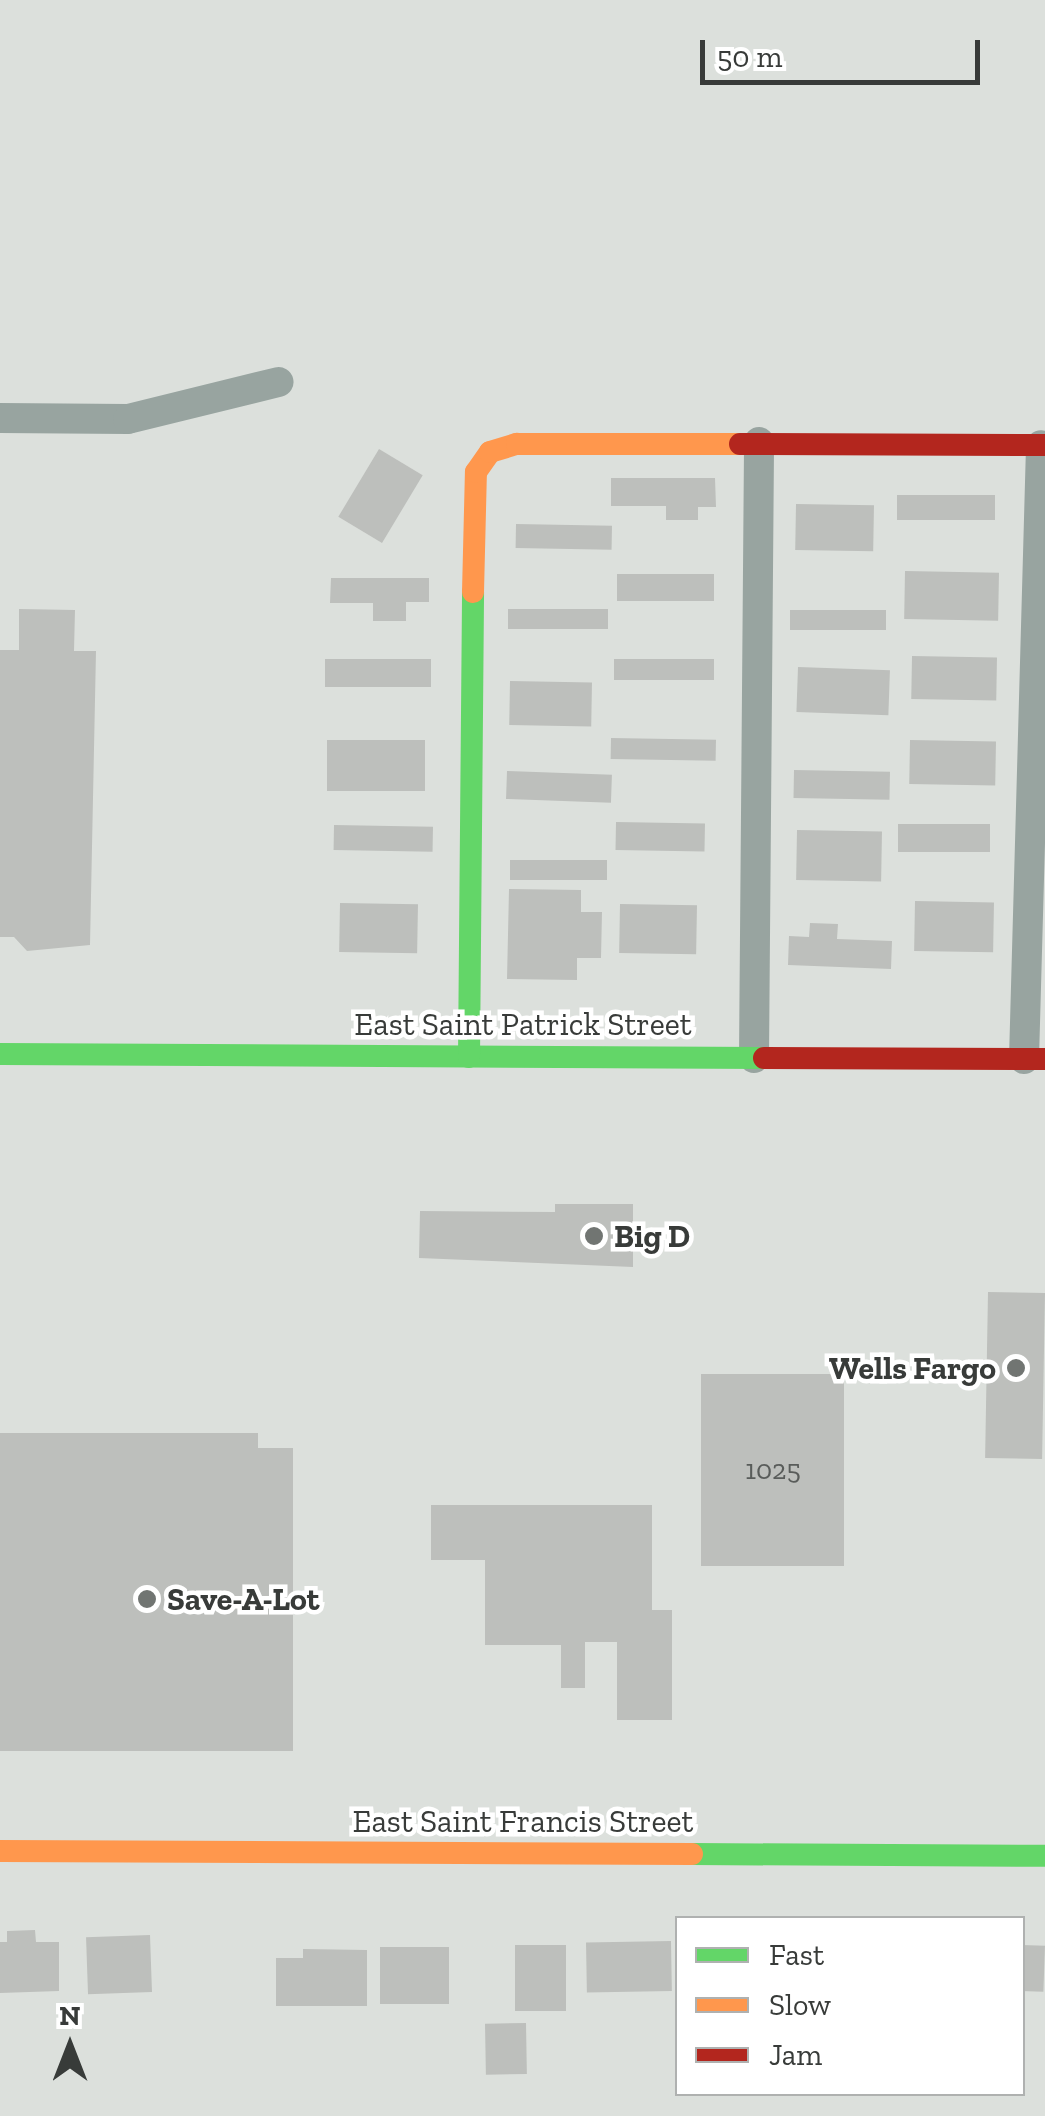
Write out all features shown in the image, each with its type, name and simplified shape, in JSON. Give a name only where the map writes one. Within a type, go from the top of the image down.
[{"type":"street","points":[[0,418],[128,419],[279,382]]},
{"type":"street","points":[[754,1058],[758,442]]},
{"type":"street","points":[[469,1057],[476,472],[490,452],[517,444],[758,442],[1043,445],[1034,1059]]},
{"type":"street","name":"East Saint Patrick Street","points":[[0,1054],[1034,1059]]},
{"type":"street","name":"East Saint Francis Street","points":[[0,1851],[1045,1856]]},
{"type":"building","points":[[379,449],[423,475],[382,543],[338,517]]},
{"type":"building","points":[[611,478],[715,478],[716,507],[698,507],[698,520],[666,520],[666,506],[611,506]]},
{"type":"building","points":[[897,495],[995,495],[995,520],[897,520]]},
{"type":"building","points":[[796,504],[874,505],[873,551],[795,550]]},
{"type":"building","points":[[516,524],[612,526],[612,550],[516,548]]},
{"type":"building","points":[[905,571],[999,573],[998,621],[904,619]]},
{"type":"building","points":[[617,574],[714,574],[714,601],[617,601]]},
{"type":"building","points":[[331,578],[429,578],[429,602],[406,602],[406,621],[373,621],[373,603],[330,603]]},
{"type":"building","points":[[19,609],[75,610],[74,651],[96,651],[90,945],[27,951],[14,937],[0,937],[0,650],[19,650]]},
{"type":"building","points":[[508,609],[608,609],[608,629],[508,629]]},
{"type":"building","points":[[790,610],[886,610],[886,630],[790,630]]},
{"type":"building","points":[[912,656],[997,657],[996,700],[911,699]]},
{"type":"building","points":[[325,659],[431,659],[431,687],[325,687]]},
{"type":"building","points":[[614,659],[714,659],[714,680],[614,680]]},
{"type":"building","points":[[798,667],[890,670],[888,715],[796,712]]},
{"type":"building","points":[[510,681],[592,682],[591,726],[509,725]]},
{"type":"building","points":[[611,738],[716,740],[716,761],[611,759]]},
{"type":"building","points":[[327,740],[425,740],[425,791],[327,791]]},
{"type":"building","points":[[910,740],[996,742],[995,785],[909,784]]},
{"type":"building","points":[[794,770],[890,772],[889,800],[794,798]]},
{"type":"building","points":[[507,771],[612,775],[611,803],[506,799]]},
{"type":"building","points":[[616,822],[705,824],[704,852],[616,850]]},
{"type":"building","points":[[898,824],[990,824],[990,852],[898,852]]},
{"type":"building","points":[[334,825],[433,827],[433,852],[334,850]]},
{"type":"building","points":[[797,830],[882,831],[881,881],[796,880]]},
{"type":"building","points":[[510,860],[607,860],[607,880],[510,880]]},
{"type":"building","points":[[509,889],[581,890],[581,912],[602,912],[601,958],[577,958],[577,980],[507,979]]},
{"type":"building","points":[[915,901],[994,902],[993,952],[914,951]]},
{"type":"building","points":[[340,903],[418,904],[417,953],[339,952]]},
{"type":"building","points":[[620,904],[697,905],[696,954],[619,953]]},
{"type":"building","points":[[810,923],[838,924],[837,939],[892,941],[891,969],[788,965],[789,936],[809,937]]},
{"type":"building","points":[[555,1204],[633,1204],[633,1267],[419,1258],[420,1211],[555,1212]]},
{"type":"building","name":"Wells Fargo","points":[[988,1292],[1045,1293],[1042,1459],[985,1458]]},
{"type":"building","points":[[701,1374],[844,1374],[844,1566],[701,1566]]},
{"type":"building","name":"Save-A-Lot","points":[[0,1433],[258,1433],[258,1448],[293,1448],[293,1751],[0,1751]]},
{"type":"building","points":[[431,1505],[652,1505],[652,1610],[672,1610],[672,1720],[617,1720],[617,1642],[585,1642],[585,1688],[561,1688],[561,1645],[485,1645],[485,1560],[431,1560]]},
{"type":"building","points":[[35,1930],[36,1942],[59,1942],[59,1991],[0,1993],[0,1942],[7,1942],[7,1931]]},
{"type":"building","points":[[150,1935],[152,1992],[88,1994],[86,1937]]},
{"type":"building","points":[[671,1941],[672,1991],[587,1992],[586,1942]]},
{"type":"building","points":[[515,1945],[566,1945],[566,2011],[515,2011]]},
{"type":"building","points":[[1025,1945],[1045,1946],[1043,1992],[1025,1991]]},
{"type":"building","points":[[380,1947],[449,1947],[449,2004],[380,2004]]},
{"type":"building","points":[[303,1949],[367,1950],[367,2006],[276,2006],[276,1958],[303,1958]]},
{"type":"building","points":[[526,2023],[527,2074],[486,2075],[485,2024]]},
{"type":"traffic: fast","points":[[469,1057],[473,592]]},
{"type":"traffic: fast","points":[[0,1054],[764,1058]]},
{"type":"traffic: fast","points":[[692,1854],[1045,1856]]},
{"type":"traffic: slow","points":[[473,592],[476,472],[490,452],[517,444],[740,444]]},
{"type":"traffic: slow","points":[[0,1851],[692,1854]]},
{"type":"traffic: jam","points":[[740,444],[1045,445]]},
{"type":"traffic: jam","points":[[764,1058],[1045,1059]]},
{"type":"place","name":"Big D","points":[[594,1236]]},
{"type":"place","name":"Wells Fargo","points":[[1016,1368]]},
{"type":"place","name":"Save-A-Lot","points":[[147,1599]]}]
